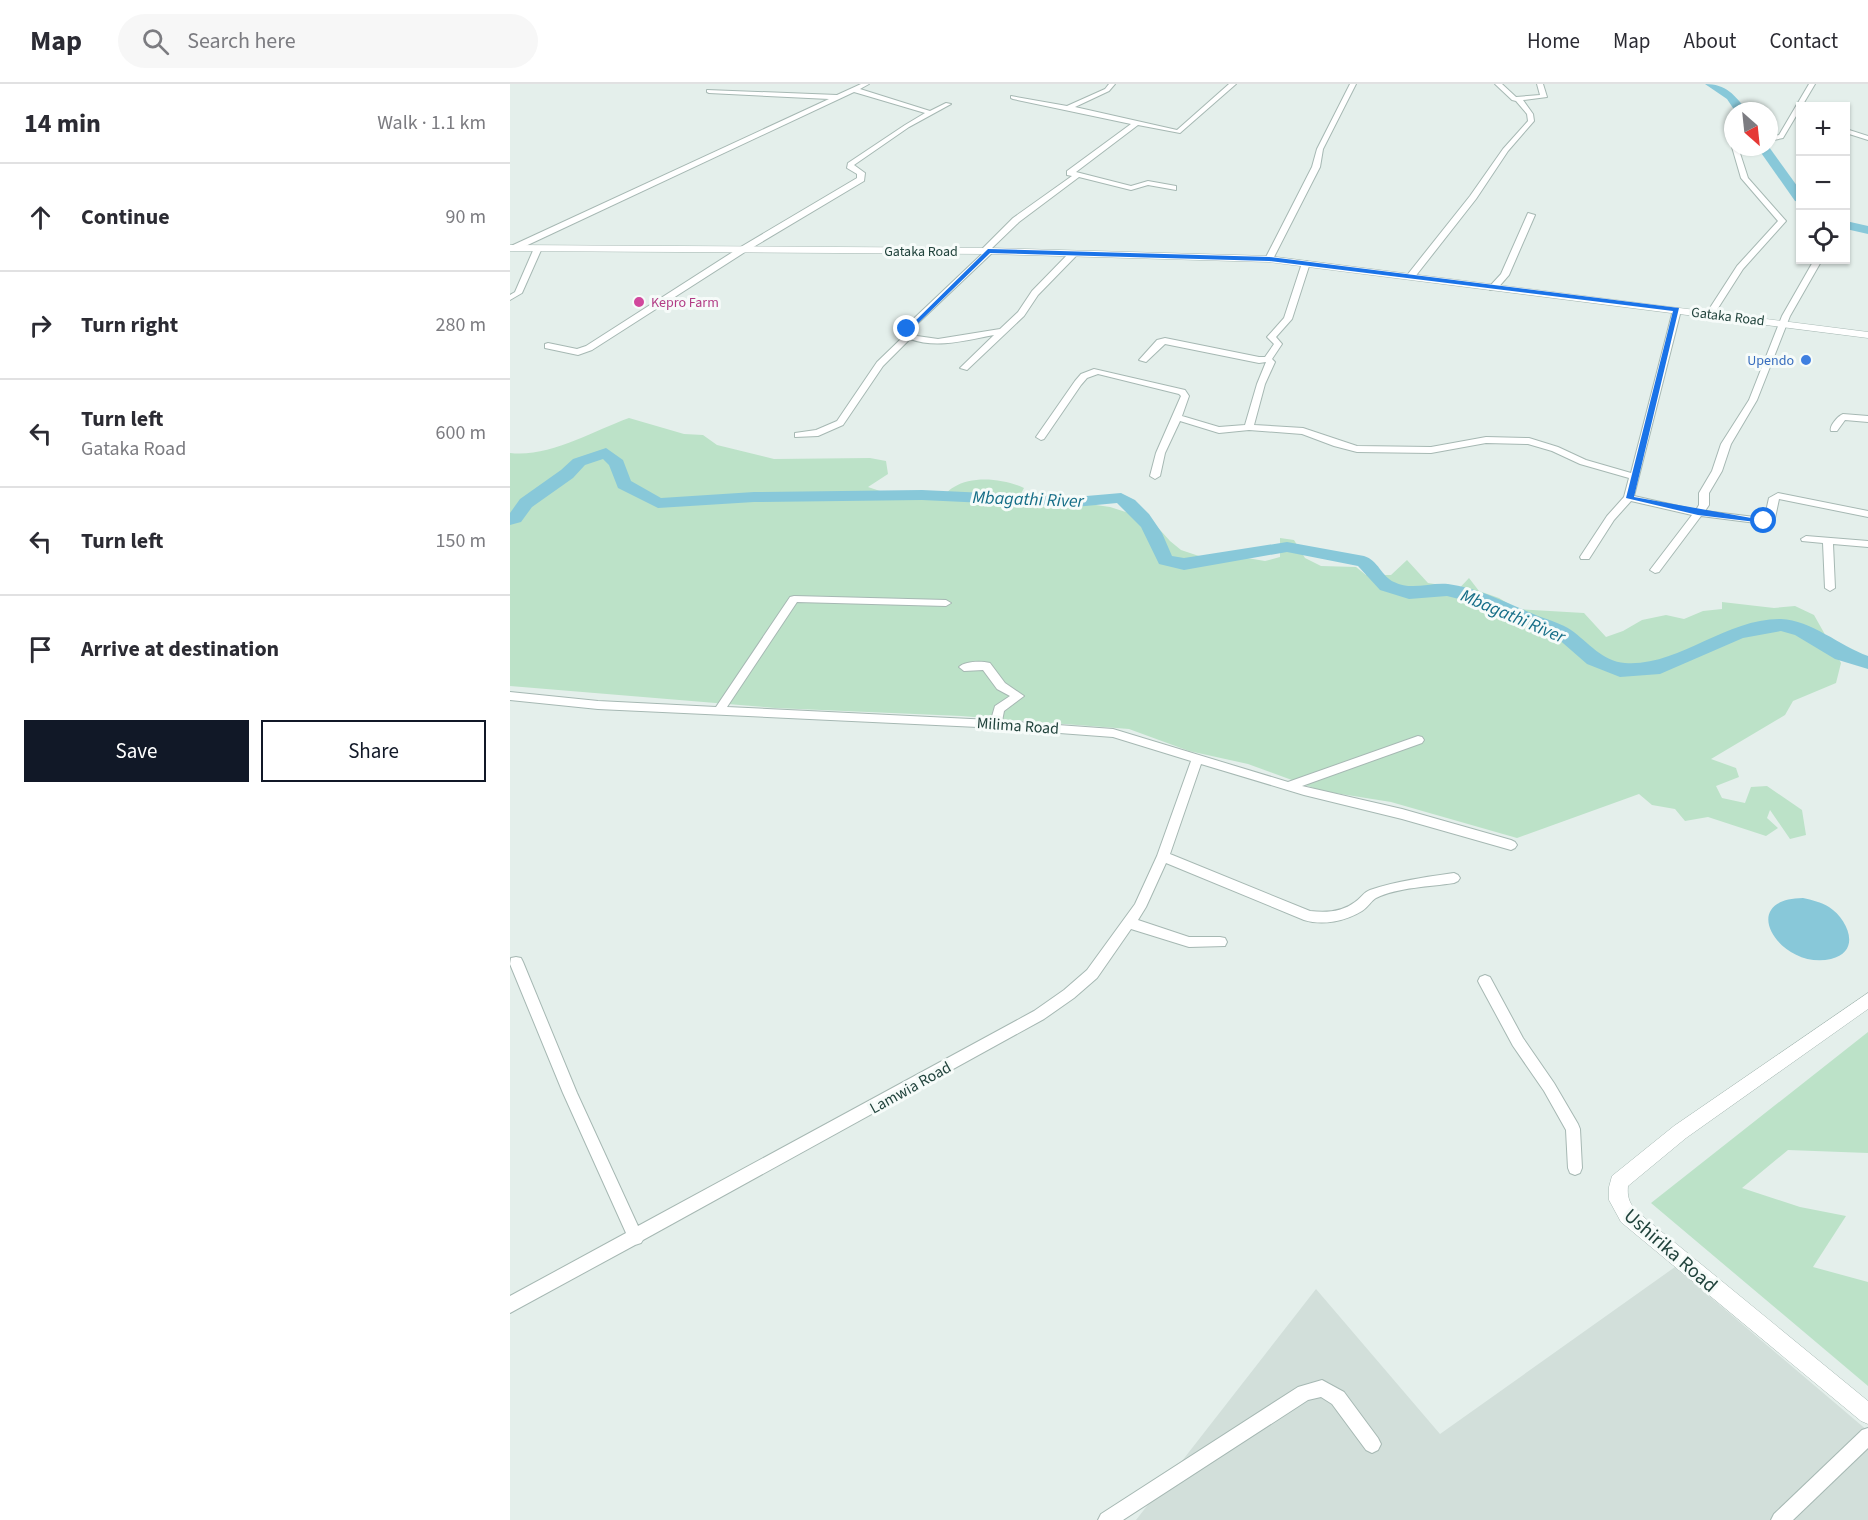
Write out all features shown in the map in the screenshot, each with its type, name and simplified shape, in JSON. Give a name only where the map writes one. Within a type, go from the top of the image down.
[{"type":"street","points":[[512,248],[866,84]]},
{"type":"street","points":[[1068,108],[1107,90],[1112,84]]},
{"type":"street","points":[[1013,97],[1178,132],[1233,84]]},
{"type":"street","points":[[1269,259],[1316,167],[1320,149],[1353,84]]},
{"type":"street","points":[[1498,84],[1508,96],[1518,99],[1544,97],[1540,84]]},
{"type":"street","points":[[1804,102],[1812,84]]},
{"type":"street","points":[[855,90],[931,113]]},
{"type":"street","points":[[709,91],[838,98]]},
{"type":"street","points":[[1412,276],[1473,197],[1504,150],[1531,121],[1530,114],[1518,99]]},
{"type":"street","points":[[548,346],[583,351],[742,250],[861,179],[861,173],[851,168],[849,164],[948,104]]},
{"type":"street","points":[[1778,138],[1781,137],[1796,117]]},
{"type":"street","points":[[1070,173],[1136,124]]},
{"type":"street","points":[[1850,133],[1868,138]]},
{"type":"street","points":[[1710,314],[1740,268],[1782,222],[1745,178],[1739,156]]},
{"type":"street","points":[[1070,173],[1131,188],[1148,183],[1173,188]]},
{"type":"street","points":[[909,336],[907,329],[1016,220],[1077,175],[1070,173]]},
{"type":"street","points":[[1493,288],[1505,275],[1531,215]]},
{"type":"street","name":"Gataka Road","points":[[512,248],[987,251],[1269,259],[1868,335]]},
{"type":"street","points":[[510,298],[518,293],[538,248]]},
{"type":"street","points":[[964,369],[1021,314],[1035,293],[1074,253]]},
{"type":"street","points":[[1143,360],[1160,342],[1165,341],[1259,360],[1268,359],[1278,344],[1271,337],[1288,319],[1305,263]]},
{"type":"street","points":[[1655,570],[1698,513],[1726,444],[1753,400],[1785,323],[1816,264]]},
{"type":"street","points":[[1585,557],[1610,518],[1629,498],[1677,309]]},
{"type":"street","points":[[909,336],[936,341],[1003,331]]},
{"type":"street","points":[[798,435],[818,433],[840,423],[880,364],[909,336]]},
{"type":"street","points":[[1249,427],[1261,384],[1271,362],[1268,359]]},
{"type":"street","points":[[1041,437],[1078,383],[1089,373],[1097,372],[1182,392],[1185,396],[1167,443],[1156,460],[1155,476]]},
{"type":"street","points":[[1177,417],[1210,429],[1249,427],[1303,431],[1357,449],[1431,450],[1486,440],[1529,441],[1555,449],[1583,462],[1635,477]]},
{"type":"street","points":[[1834,429],[1843,417],[1868,419]]},
{"type":"street","points":[[1629,498],[1698,513],[1768,520],[1774,498],[1778,496],[1868,514]]},
{"type":"street","points":[[1806,539],[1868,544]]},
{"type":"street","points":[[1828,542],[1830,588]]},
{"type":"street","points":[[719,711],[794,599],[946,603]]},
{"type":"street","points":[[964,667],[986,666],[1001,686],[1018,696],[999,709],[996,724]]},
{"type":"street","name":"Milima Road","points":[[510,696],[598,705],[996,724],[1113,733],[1289,786],[1402,814],[1511,845]]},
{"type":"street","points":[[1289,786],[1418,740]]},
{"type":"street","name":"Lamwia Road","points":[[510,1305],[636,1238],[1039,1015],[1070,994],[1092,974],[1140,907],[1163,856],[1197,760]]},
{"type":"street","points":[[1163,856],[1309,916],[1324,918],[1358,907],[1371,895],[1401,886],[1454,878]]},
{"type":"street","points":[[1129,922],[1189,942],[1220,942]]},
{"type":"street","points":[[516,962],[570,1093],[636,1238]]},
{"type":"street","points":[[1485,981],[1518,1042],[1549,1087],[1573,1129],[1575,1168]]},
{"type":"street","name":"Ushirika Road","points":[[1868,1000],[1680,1132],[1619,1182],[1616,1194],[1619,1204],[1628,1216],[1868,1414]]},
{"type":"street","points":[[1107,1520],[1304,1393],[1322,1388],[1338,1398],[1372,1444]]},
{"type":"street","points":[[1780,1520],[1868,1436]]},
{"type":"shaded area","points":[[1675,1267],[1868,1431],[1868,1520],[1136,1520],[1316,1289],[1440,1434]]},
{"type":"green space","points":[[629,418],[684,434],[703,435],[717,445],[774,459],[870,458],[886,461],[888,474],[868,487],[907,500],[939,500],[950,490],[970,481],[1008,482],[1024,488],[1015,505],[1066,508],[1089,504],[1110,507],[1151,520],[1181,550],[1202,557],[1229,555],[1265,561],[1280,557],[1280,538],[1294,540],[1305,558],[1321,566],[1356,567],[1366,575],[1391,575],[1407,560],[1428,583],[1441,585],[1453,595],[1469,578],[1479,591],[1499,598],[1517,609],[1584,613],[1606,637],[1623,631],[1642,620],[1666,615],[1684,619],[1703,611],[1722,609],[1722,602],[1774,608],[1795,606],[1814,615],[1841,663],[1836,683],[1793,701],[1785,715],[1711,759],[1736,768],[1739,777],[1716,786],[1722,798],[1745,803],[1751,787],[1767,786],[1802,810],[1806,835],[1790,839],[1770,810],[1767,818],[1778,828],[1766,836],[1708,817],[1685,821],[1675,809],[1652,805],[1639,794],[1517,838],[1391,802],[1322,791],[1248,764],[1189,751],[1129,729],[961,716],[775,708],[510,686],[510,453],[555,448]]},
{"type":"green space","points":[[1868,1032],[1868,1153],[1788,1150],[1742,1188],[1800,1207],[1846,1216],[1813,1267],[1868,1282],[1868,1386],[1651,1203]]},
{"type":"water","points":[[1803,898],[1826,905],[1842,919],[1849,935],[1849,943],[1841,955],[1831,959],[1813,960],[1796,955],[1782,945],[1772,933],[1768,921],[1771,910],[1782,901]]},
{"type":"waterway","points":[[1711,84],[1731,97],[1735,102]]},
{"type":"waterway","points":[[1770,156],[1796,192]]},
{"type":"waterway","points":[[1850,226],[1868,230]]},
{"type":"waterway","name":"Mbagathi River","points":[[510,520],[515,518],[526,503],[567,474],[579,462],[606,453],[617,463],[624,484],[658,503],[754,497],[922,495],[1075,502],[1121,498],[1149,525],[1165,560],[1184,564],[1287,547],[1364,562],[1386,586],[1409,593],[1447,590],[1472,596],[1563,633],[1594,659],[1620,670],[1653,669],[1739,633],[1781,625],[1802,631],[1842,654],[1868,663]]},
{"type":"place","name":"Kepro Farm","points":[[639,302]]},
{"type":"place","name":"Upendo","points":[[1806,360]]},
{"type":"route","points":[[907,329],[988,251],[1269,259],[1677,309],[1629,498],[1698,513],[1764,521]]}]
